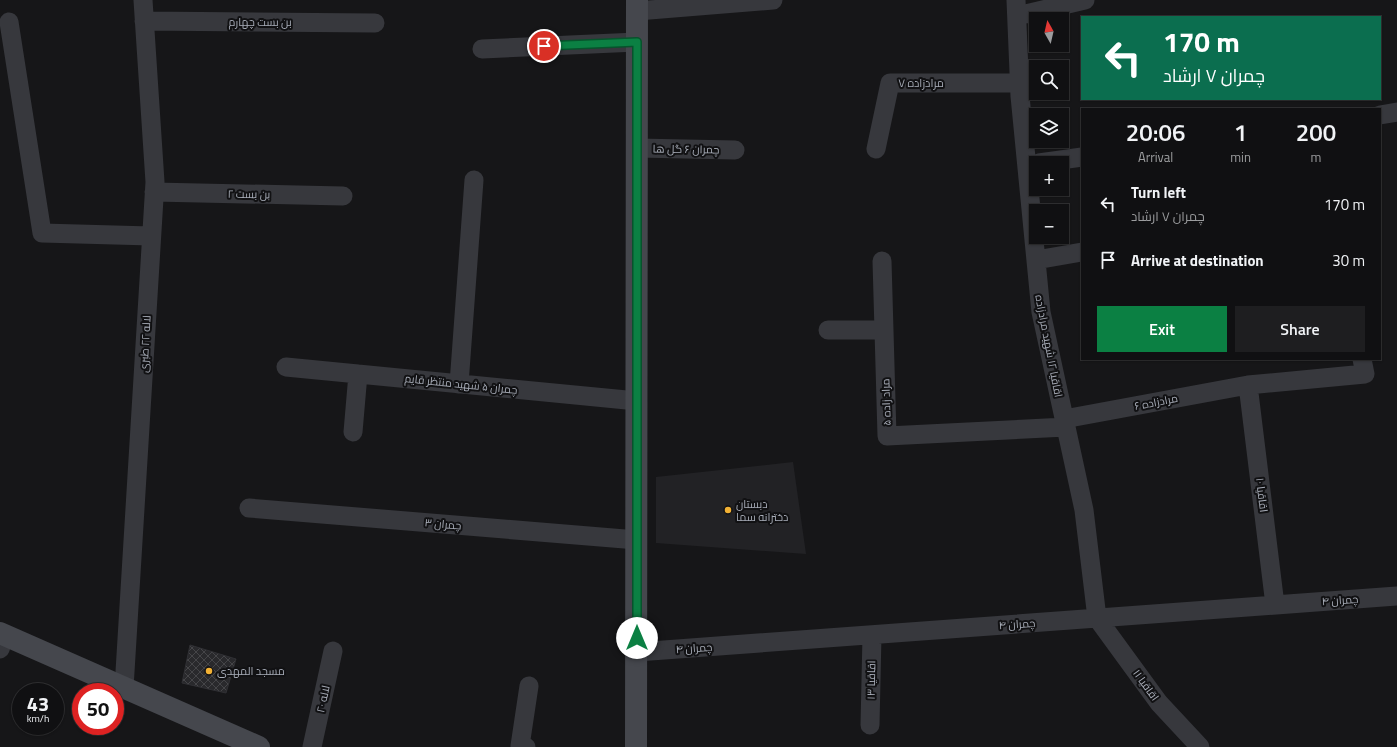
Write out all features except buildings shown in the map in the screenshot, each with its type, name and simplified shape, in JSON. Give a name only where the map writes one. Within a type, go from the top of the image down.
[{"type":"main road","points":[[636,747],[637,6]]},
{"type":"main road","points":[[2,639],[112,683]]},
{"type":"main road","points":[[124,688],[226,740],[259,747]]},
{"type":"street","name":"لاله ۲۲ طبری","points":[[124,688],[154,192],[143,0]]},
{"type":"street","points":[[637,6],[773,0]]},
{"type":"street","points":[[1016,8],[1085,0]]},
{"type":"street","name":"اقاقیا ۱۲ شهید مرادزاده","points":[[1016,8],[1020,83],[1033,156]]},
{"type":"street","name":"بن بست چهارم","points":[[144,21],[375,23]]},
{"type":"street","points":[[9,22],[42,233],[151,236]]},
{"type":"street","points":[[482,49],[637,42]]},
{"type":"street","name":"مرادزاده ۷","points":[[876,149],[890,83],[1020,83]]},
{"type":"street","points":[[1381,115],[1397,112]]},
{"type":"street","name":"چمران ۶ گل ها","points":[[637,148],[735,150]]},
{"type":"street","points":[[1069,159],[1081,157]]},
{"type":"street","points":[[459,384],[474,180]]},
{"type":"street","name":"بن بست ۲","points":[[154,192],[344,196]]},
{"type":"street","name":"اقاقیا ۱۲ شهید مرادزاده","points":[[1035,196],[1036,260],[1041,312],[1084,510],[1097,618]]},
{"type":"street","points":[[1036,260],[1081,252]]},
{"type":"street","name":"مراد زاده ۵","points":[[882,262],[887,436],[1065,423]]},
{"type":"street","points":[[828,330],[884,330]]},
{"type":"street","name":"مرادزاده ۶","points":[[1065,423],[1248,385],[1365,374],[1362,360]]},
{"type":"street","name":"چمران ۵ شهید منتظر قایم","points":[[286,367],[637,401]]},
{"type":"street","points":[[353,432],[358,374]]},
{"type":"street","name":"اقاقیا ۱۰","points":[[1248,385],[1276,605]]},
{"type":"street","name":"چمران ۳","points":[[249,508],[637,540]]},
{"type":"street","name":"چمران ۴","points":[[637,652],[1397,596]]},
{"type":"street","name":"اقاقیا ۱۱","points":[[1097,618],[1159,703],[1200,747]]},
{"type":"street","name":"اقاقیا ۱۳","points":[[870,725],[872,635]]},
{"type":"street","name":"لاله ۲۰","points":[[312,747],[333,652]]},
{"type":"street","points":[[526,747],[520,746],[529,686]]},
{"type":"shaded area","name":"دبستان دخترانه سما","points":[[793,462],[806,554],[656,543],[656,477]]},
{"type":"place","name":"دبستان دخترانه سما","points":[[728,510]]},
{"type":"place","name":"مسجد المهدی","points":[[209,671]]},
{"type":"route","points":[[544,46],[637,42],[637,638]]}]
